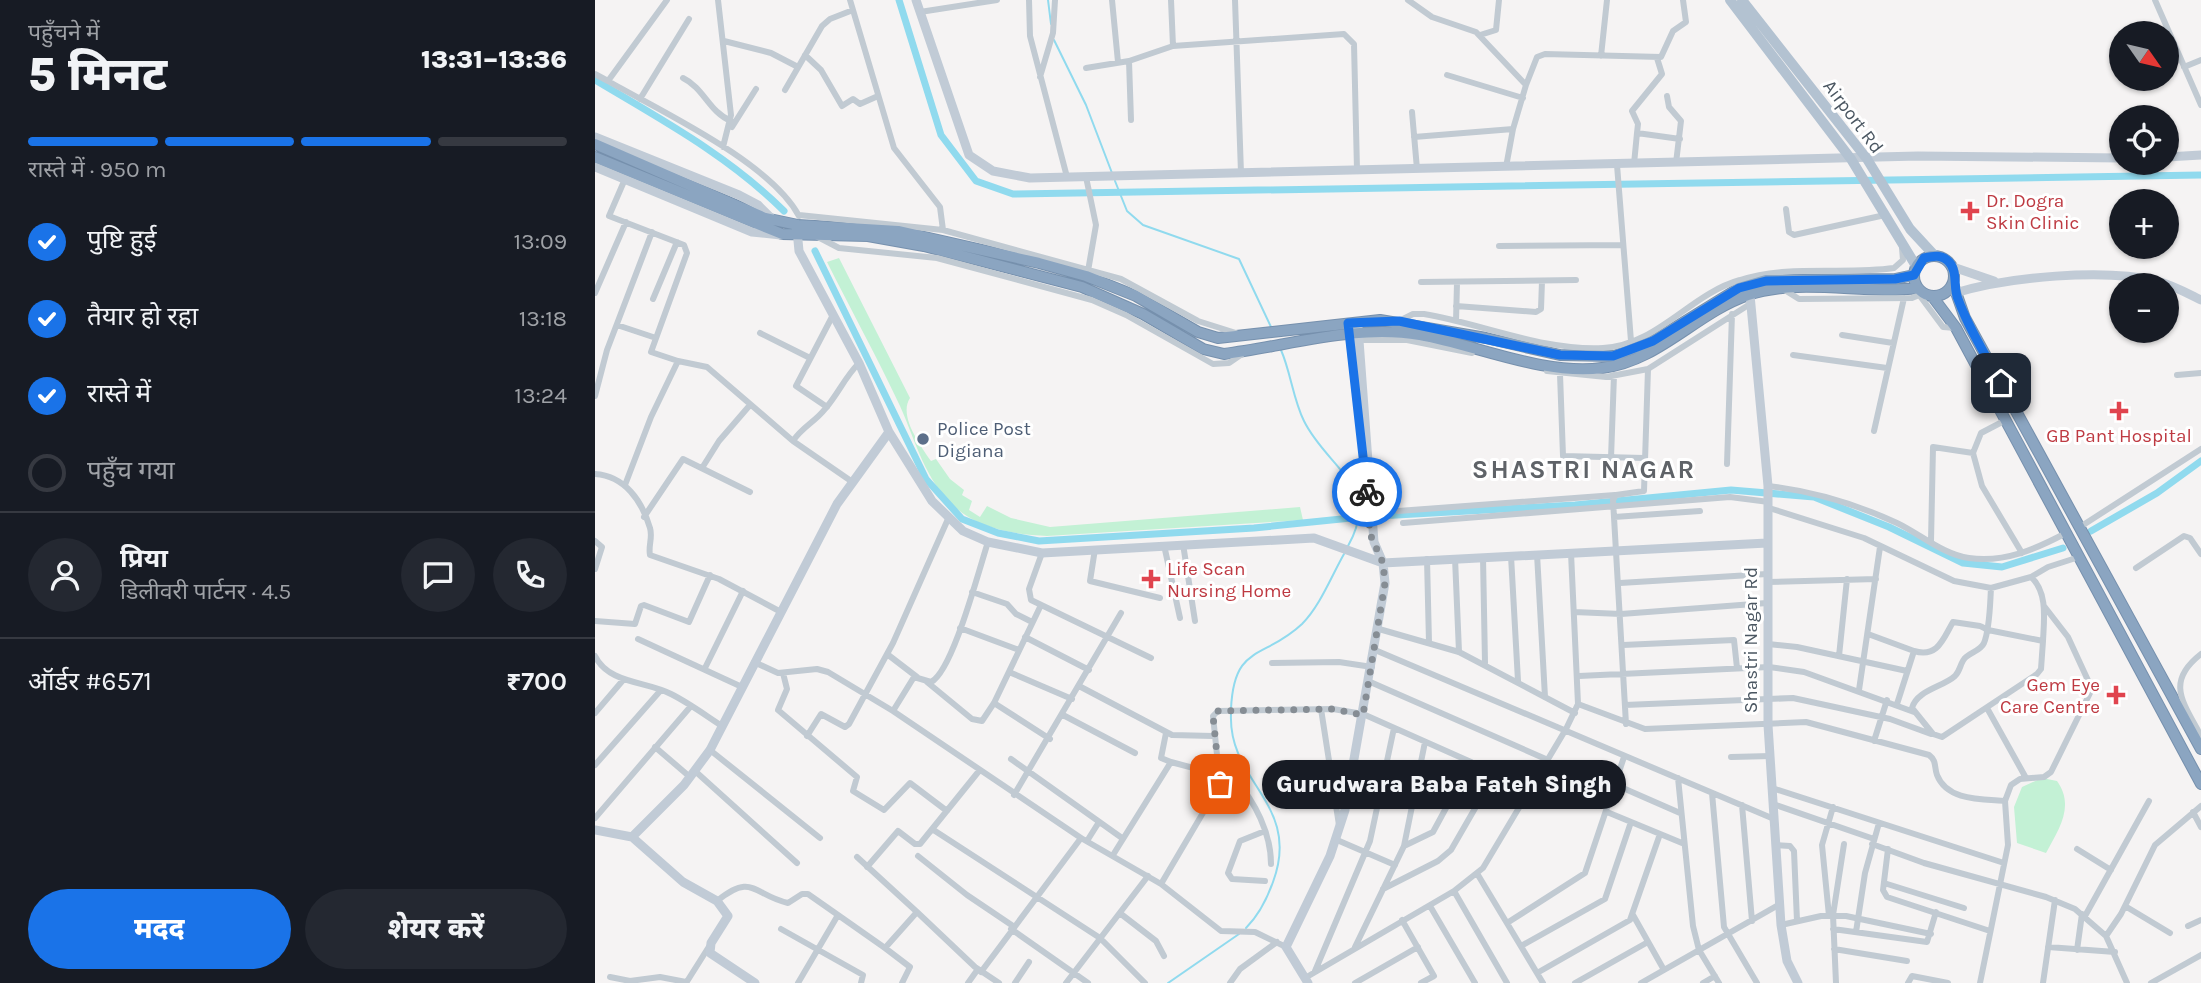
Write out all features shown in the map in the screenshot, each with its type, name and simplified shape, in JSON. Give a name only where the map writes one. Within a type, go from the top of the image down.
[{"type":"highway","points":[[595,144],[774,220],[798,226],[898,232],[1087,272],[1208,337],[1249,336],[1287,330],[1419,335],[1558,367],[1602,369],[1649,353],[1677,338],[1712,312],[1783,289],[1941,295],[1954,288]]},
{"type":"highway","points":[[595,157],[639,180],[782,234],[798,226]]},
{"type":"highway","points":[[798,226],[816,236],[867,236],[924,246],[1080,292],[1143,314],[1203,349],[1224,354],[1399,321],[1560,355],[1613,356],[1653,341],[1699,310],[1752,284],[1822,277],[1895,279],[1915,271],[1924,258],[1934,255],[1948,261],[1953,267],[1954,288],[1965,318],[2201,749]]},
{"type":"highway","points":[[1915,271],[1924,293],[1956,328],[2201,784]]},
{"type":"main road","points":[[1730,0],[1851,159],[1902,242],[1915,271]]},
{"type":"main road","name":"Airport Rd","points":[[1742,0],[1867,159],[1910,229],[1934,255]]},
{"type":"street","points":[[608,81],[667,0]]},
{"type":"street","points":[[718,0],[731,121],[723,147]]},
{"type":"street","points":[[850,0],[894,148],[940,207],[943,230]]},
{"type":"street","points":[[916,0],[969,155],[985,167],[1001,174],[1088,178],[1506,167],[1617,170],[1634,164],[1989,155],[2109,158]]},
{"type":"street","points":[[920,12],[997,0]]},
{"type":"street","points":[[1029,0],[1030,36],[1067,177]]},
{"type":"street","points":[[1040,77],[1053,33],[1055,0]]},
{"type":"street","points":[[1112,0],[1118,62]]},
{"type":"street","points":[[1171,0],[1173,46]]},
{"type":"street","points":[[1235,0],[1241,173]]},
{"type":"street","points":[[1408,0],[1432,17],[1480,35],[1526,85]]},
{"type":"street","points":[[1480,35],[1496,30],[1499,0]]},
{"type":"street","points":[[1601,56],[1608,0]]},
{"type":"street","points":[[1506,167],[1513,129],[1526,85],[1539,55],[1657,58],[1663,54],[1672,31],[1685,25],[1683,0]]},
{"type":"street","points":[[2155,0],[2201,105]]},
{"type":"street","points":[[785,90],[826,22],[853,10]]},
{"type":"street","points":[[640,99],[689,19]]},
{"type":"street","points":[[1086,68],[1129,61],[1173,46],[1344,34],[1352,39],[1357,170]]},
{"type":"street","points":[[724,41],[771,53],[798,67]]},
{"type":"street","points":[[805,55],[821,70],[842,106],[853,99],[860,104],[878,96]]},
{"type":"street","points":[[1634,164],[1638,124],[1632,111],[1662,74],[1657,58]]},
{"type":"street","points":[[2184,67],[2201,60]]},
{"type":"street","points":[[1129,61],[1131,120]]},
{"type":"street","points":[[595,74],[723,147],[772,184],[798,226],[802,259],[859,363],[889,432],[932,500],[948,519],[963,531],[988,542],[1042,553],[1307,538],[1335,544],[1383,563],[1767,542]]},
{"type":"street","points":[[1447,75],[1523,98]]},
{"type":"street","points":[[683,78],[697,86],[717,113],[731,121]]},
{"type":"street","points":[[729,131],[756,89]]},
{"type":"street","points":[[1667,96],[1669,107],[1681,121],[1676,163]]},
{"type":"street","points":[[1412,112],[1417,169]]},
{"type":"street","points":[[1414,137],[1513,129]]},
{"type":"street","points":[[1637,133],[1679,139]]},
{"type":"street","points":[[595,137],[752,201],[774,220]]},
{"type":"street","points":[[2179,156],[2201,155]]},
{"type":"street","points":[[595,167],[625,179],[639,180]]},
{"type":"street","points":[[1617,170],[1617,196],[1631,341]]},
{"type":"street","points":[[1080,292],[1096,234],[1088,178]]},
{"type":"street","points":[[625,179],[608,214],[684,245],[687,253],[652,354],[707,367],[793,442],[851,481]]},
{"type":"street","points":[[1786,209],[1789,232],[1794,235],[1885,215]]},
{"type":"street","points":[[595,293],[626,222]]},
{"type":"street","points":[[798,226],[943,230],[1087,272]]},
{"type":"street","points":[[595,396],[598,374],[652,232]]},
{"type":"street","points":[[653,299],[677,242]]},
{"type":"street","points":[[1399,321],[1413,314],[1580,348],[1612,347],[1667,324],[1700,298],[1741,279],[1787,270],[1894,268],[1903,260],[1902,242]]},
{"type":"street","points":[[1499,246],[1622,245]]},
{"type":"street","points":[[1953,267],[1994,281]]},
{"type":"street","points":[[1954,288],[1994,281],[2138,277],[2169,285],[2201,300]]},
{"type":"street","points":[[1420,282],[1576,280]]},
{"type":"street","points":[[1456,306],[1536,312],[1541,309],[1542,281]]},
{"type":"street","points":[[1456,321],[1457,283]]},
{"type":"street","points":[[1783,289],[1799,299],[1903,298],[1924,293]]},
{"type":"street","points":[[1874,430],[1903,298]]},
{"type":"street","points":[[1230,983],[1241,969],[1282,945],[1338,835],[1363,715],[1385,583],[1383,563],[1374,542],[1372,528],[1355,331],[1418,341],[1560,374],[1614,375],[1648,369],[1732,314],[1750,299]]},
{"type":"street","name":"Shastri Nagar Rd","points":[[1750,299],[1769,496],[1767,699],[1781,925],[1787,961],[1798,983]]},
{"type":"street","points":[[1727,464],[1732,314]]},
{"type":"street","points":[[827,407],[796,388],[833,315]]},
{"type":"street","points":[[617,325],[656,338]]},
{"type":"street","points":[[760,334],[810,358]]},
{"type":"street","points":[[1842,335],[1893,344]]},
{"type":"street","points":[[1793,355],[1887,368]]},
{"type":"street","points":[[625,485],[651,417],[678,361]]},
{"type":"street","points":[[793,442],[802,428],[827,407],[844,379],[859,363]]},
{"type":"street","points":[[1403,523],[1613,502],[1643,493],[1648,369]]},
{"type":"street","points":[[2177,375],[2201,373]]},
{"type":"street","points":[[1560,374],[1563,456],[1644,458]]},
{"type":"street","points":[[1611,458],[1614,375]]},
{"type":"street","points":[[702,468],[722,436],[750,405]]},
{"type":"street","points":[[2006,420],[1981,433],[1973,453],[1982,486],[2022,554]]},
{"type":"street","points":[[632,837],[693,774],[709,750],[851,481],[889,432]]},
{"type":"street","points":[[1931,541],[1933,447],[1973,453]]},
{"type":"street","points":[[2080,527],[2201,449]]},
{"type":"street","points":[[644,517],[681,460],[750,492]]},
{"type":"street","points":[[595,474],[609,476],[625,485],[638,501],[651,531],[650,555],[710,575],[781,612]]},
{"type":"street","points":[[1398,511],[1769,496],[1802,490],[1847,503],[1971,559],[2022,554],[2066,533]]},
{"type":"street","points":[[1769,496],[1944,578],[1991,588],[2031,577],[2048,567],[2079,557]]},
{"type":"street","points":[[1613,502],[1620,583],[1626,724]]},
{"type":"street","points":[[1614,517],[1700,511]]},
{"type":"street","points":[[807,736],[821,714],[847,726],[887,654],[948,519]]},
{"type":"street","points":[[2136,568],[2184,536],[2190,538],[2201,554]]},
{"type":"street","points":[[595,541],[601,547],[595,569]]},
{"type":"street","points":[[926,681],[935,680],[943,670],[960,628],[988,542]]},
{"type":"street","points":[[1183,544],[1195,621]]},
{"type":"street","points":[[1164,545],[1180,618]]},
{"type":"street","points":[[1859,690],[1880,547]]},
{"type":"street","points":[[1095,549],[1090,581],[1160,598]]},
{"type":"street","points":[[1042,553],[1028,596],[1041,605],[1151,658]]},
{"type":"street","points":[[1309,978],[1355,947],[1430,906],[1478,875],[1548,760],[1578,704],[1579,676],[1570,553]]},
{"type":"street","points":[[1537,554],[1545,697]]},
{"type":"street","points":[[1511,556],[1518,681]]},
{"type":"street","points":[[1483,557],[1485,663]]},
{"type":"street","points":[[1455,558],[1459,652]]},
{"type":"street","points":[[1427,559],[1429,643]]},
{"type":"street","points":[[595,621],[635,624],[641,606],[644,605],[689,622],[710,575]]},
{"type":"street","points":[[1625,705],[1767,699],[1808,700],[1881,717],[1945,736],[2039,672],[2044,606],[2038,584],[2031,577]]},
{"type":"street","points":[[1620,583],[1767,578],[1876,579]]},
{"type":"street","points":[[1839,656],[1847,579]]},
{"type":"street","points":[[1914,712],[1915,701],[1955,676],[1966,657],[1983,645],[1991,588]]},
{"type":"street","points":[[705,668],[743,591]]},
{"type":"street","points":[[972,592],[1007,604],[1017,614],[1033,622]]},
{"type":"street","points":[[1574,612],[1621,614],[1766,603]]},
{"type":"street","points":[[887,654],[977,721],[982,720],[994,703],[1041,605]]},
{"type":"street","points":[[1980,983],[2009,837],[2004,801],[2011,785],[2026,778],[2043,777],[2051,772],[2092,689],[2069,637],[2044,606]]},
{"type":"street","points":[[1014,795],[1030,773],[1121,613]]},
{"type":"street","points":[[1868,634],[1924,654],[1934,651],[1955,621],[2043,640]]},
{"type":"street","points":[[960,628],[1019,650]]},
{"type":"street","points":[[1379,629],[1459,652],[1485,663],[1575,713]]},
{"type":"street","points":[[1025,637],[1089,670]]},
{"type":"street","points":[[638,639],[742,687]]},
{"type":"street","points":[[1623,645],[1734,640],[1737,668]]},
{"type":"street","points":[[1768,644],[1906,671]]},
{"type":"street","points":[[1375,650],[1774,819]]},
{"type":"street","points":[[1897,704],[1914,651]]},
{"type":"street","points":[[2201,654],[2187,665],[2179,685],[2184,704],[2201,736]]},
{"type":"street","points":[[596,660],[624,680],[660,690],[722,726]]},
{"type":"street","points":[[754,662],[783,673],[822,670],[865,693],[894,710],[1014,795],[1161,884],[1221,931],[1255,932],[1282,945],[1309,978]]},
{"type":"street","points":[[1272,663],[1339,662],[1372,667]]},
{"type":"street","points":[[1579,676],[1769,667],[1798,670],[1914,712],[1933,734]]},
{"type":"street","points":[[1009,672],[1072,699]]},
{"type":"street","points":[[783,673],[787,689],[778,710],[857,777],[853,791],[882,810],[910,783],[947,811]]},
{"type":"street","points":[[894,710],[916,677]]},
{"type":"street","points":[[595,713],[624,680]]},
{"type":"street","points":[[1369,681],[1548,760]]},
{"type":"street","points":[[1079,686],[1166,733],[1213,736]]},
{"type":"street","points":[[595,765],[660,690]]},
{"type":"street","points":[[1874,741],[1887,701]]},
{"type":"street","points":[[994,703],[1050,738]]},
{"type":"street","points":[[1578,704],[1626,724],[1653,730],[1806,722],[1932,756],[1938,778],[1959,795],[2004,801]]},
{"type":"street","points":[[595,818],[691,706]]},
{"type":"street","points":[[1987,708],[2026,778]]},
{"type":"street","points":[[1321,709],[1338,835]]},
{"type":"street","points":[[1161,884],[1218,788],[1220,777],[1213,736],[1213,716],[1221,710],[1321,709],[1363,715],[1471,762],[1533,785]]},
{"type":"street","points":[[1063,715],[1135,753]]},
{"type":"street","points":[[1309,978],[1366,852],[1394,728]]},
{"type":"street","points":[[1166,733],[1161,758],[1220,777],[1228,776],[1238,783],[1265,831],[1271,864]]},
{"type":"street","points":[[1355,947],[1404,846],[1425,742]]},
{"type":"street","points":[[655,747],[693,774],[797,863]]},
{"type":"street","points":[[709,750],[820,838]]},
{"type":"street","points":[[1731,757],[1771,756]]},
{"type":"street","points":[[1507,923],[1581,878],[1608,813],[1624,757]]},
{"type":"street","points":[[1011,759],[1122,838]]},
{"type":"street","points":[[1113,855],[1171,762]]},
{"type":"street","points":[[1404,846],[1433,832],[1471,762]]},
{"type":"street","points":[[867,867],[896,832],[918,845],[979,771]]},
{"type":"street","points":[[1383,889],[1438,861],[1451,850],[1496,772]]},
{"type":"street","points":[[1678,778],[1682,843],[1693,926],[1699,950],[1717,979],[1703,983]]},
{"type":"street","points":[[1616,785],[1680,813]]},
{"type":"street","points":[[1712,793],[1720,905],[1727,935],[1758,983]]},
{"type":"street","points":[[1772,796],[1831,814],[1879,822],[2004,863]]},
{"type":"street","points":[[1772,796],[1831,814],[1888,849],[1924,863],[1999,882],[2055,900],[2084,915],[2106,936],[2127,983]]},
{"type":"street","points":[[2077,950],[2084,915],[2149,801]]},
{"type":"street","points":[[1742,805],[1752,920]]},
{"type":"street","points":[[2106,936],[2125,906],[2155,845],[2201,806]]},
{"type":"street","points":[[2193,812],[2201,827]]},
{"type":"street","points":[[1608,813],[1682,843]]},
{"type":"street","points":[[1831,814],[1822,845],[1837,983]]},
{"type":"street","points":[[968,983],[980,971],[1035,896],[1099,822]]},
{"type":"street","points":[[1521,946],[1605,899],[1631,822]]},
{"type":"street","points":[[1857,932],[1873,841],[1879,822]]},
{"type":"street","points":[[932,829],[1100,938],[1145,983]]},
{"type":"street","points":[[595,830],[632,837],[683,881],[717,901],[728,916],[686,983],[660,977],[630,981],[610,977]]},
{"type":"street","points":[[1265,831],[1240,841],[1228,873],[1232,878],[1265,881]]},
{"type":"street","points":[[1537,973],[1626,923],[1633,915],[1660,834]]},
{"type":"street","points":[[1338,835],[1395,865]]},
{"type":"street","points":[[1831,916],[1844,844]]},
{"type":"street","points":[[1776,845],[1792,847],[1797,922]]},
{"type":"street","points":[[1888,849],[1884,883],[1887,897],[1990,931]]},
{"type":"street","points":[[2077,849],[2111,870]]},
{"type":"street","points":[[918,856],[960,890],[1088,983]]},
{"type":"street","points":[[856,857],[980,971],[999,983]]},
{"type":"street","points":[[1478,875],[1543,983]]},
{"type":"street","points":[[1778,875],[1795,875]]},
{"type":"street","points":[[1066,983],[1148,876]]},
{"type":"street","points":[[1884,883],[1964,908]]},
{"type":"street","points":[[717,901],[732,889],[744,885],[788,903],[802,894],[808,894],[910,967],[902,983]]},
{"type":"street","points":[[1454,891],[1507,983]]},
{"type":"street","points":[[2043,983],[2055,900]]},
{"type":"street","points":[[1641,983],[1780,904]]},
{"type":"street","points":[[1430,906],[1475,983]]},
{"type":"street","points":[[2125,906],[2170,933]]},
{"type":"street","points":[[885,948],[917,912]]},
{"type":"street","points":[[1833,929],[1924,942],[1931,934],[1936,912]]},
{"type":"street","points":[[1121,914],[1156,941],[1164,957]]},
{"type":"street","points":[[797,983],[838,915]]},
{"type":"street","points":[[1633,915],[1664,970]]},
{"type":"street","points":[[1781,925],[1831,916],[1859,918],[1931,934]]},
{"type":"street","points":[[1402,920],[1439,983]]},
{"type":"street","points":[[2188,926],[2201,920]]},
{"type":"street","points":[[781,929],[863,975],[861,983]]},
{"type":"street","points":[[1575,983],[1648,942]]},
{"type":"street","points":[[711,943],[709,949],[713,956],[755,983]]},
{"type":"street","points":[[1355,983],[1417,947]]},
{"type":"street","points":[[2048,947],[2115,952]]},
{"type":"street","points":[[1835,949],[1907,961]]},
{"type":"street","points":[[2151,983],[2201,954]]},
{"type":"street","points":[[1015,983],[1029,962]]},
{"type":"street","points":[[1421,983],[1434,976]]},
{"type":"street","points":[[1908,983],[1912,976],[1948,983]]},
{"type":"green space","points":[[839,258],[910,398],[907,413],[917,439],[931,461],[936,459],[950,479],[964,490],[962,495],[972,501],[969,510],[980,517],[987,506],[1011,518],[1050,527],[1300,507],[1303,520],[1047,536],[999,530],[965,515],[936,486],[922,460],[900,406],[827,262]]},
{"type":"green space","points":[[2042,778],[2057,781],[2065,799],[2063,817],[2046,853],[2017,843],[2014,807],[2022,787]]},
{"type":"waterway","points":[[899,0],[941,135],[976,181],[1013,194],[2201,175]]},
{"type":"waterway","points":[[1048,0],[1051,24]]},
{"type":"waterway","points":[[1054,40],[1086,105],[1112,173]]},
{"type":"waterway","points":[[595,80],[718,156],[784,211]]},
{"type":"waterway","points":[[1115,181],[1127,211],[1143,225],[1239,259],[1272,329]]},
{"type":"waterway","points":[[815,251],[926,479],[962,519],[998,533],[1039,541],[1254,528],[1361,517],[1575,505],[1731,490],[1814,497],[1889,527],[1963,563],[2002,567],[2063,548]]},
{"type":"waterway","points":[[1281,350],[1304,421],[1355,492],[1359,508],[1357,525],[1348,546]]},
{"type":"waterway","points":[[2091,531],[2157,493],[2201,461]]},
{"type":"waterway","points":[[1231,709],[1233,688],[1245,663],[1302,624],[1320,600],[1344,554]]},
{"type":"waterway","points":[[1231,714],[1233,738],[1240,758],[1272,813],[1278,833],[1279,855],[1273,882],[1255,918],[1246,928]]},
{"type":"waterway","points":[[1168,983],[1239,934]]},
{"type":"way so far","points":[[1220,784],[1213,736],[1215,712],[1333,709],[1363,715],[1385,583],[1383,563],[1370,534],[1367,492]]},
{"type":"place","name":"Dr. Dogra Skin Clinic","points":[[1970,211]]},
{"type":"place","name":"GB Pant Hospital","points":[[2119,411]]},
{"type":"place","name":"Police Post Digiana","points":[[923,439]]},
{"type":"place","name":"Life Scan Nursing Home","points":[[1151,579]]},
{"type":"place","name":"Gem Eye Care Centre","points":[[2116,695]]},
{"type":"place","name":"Gurudwara Baba Fateh Singh","points":[[1220,784]]},
{"type":"district","name":"SHASTRI NAGAR","points":[[1584,469]]},
{"type":"route","points":[[1367,492],[1358,392],[1348,323],[1399,321],[1560,355],[1613,356],[1653,341],[1699,310],[1739,288],[1766,281],[1822,277],[1895,279],[1914,275],[1916,267],[1924,258],[1934,255],[1942,257],[1953,267],[1953,284],[1965,318],[2001,383]]}]
